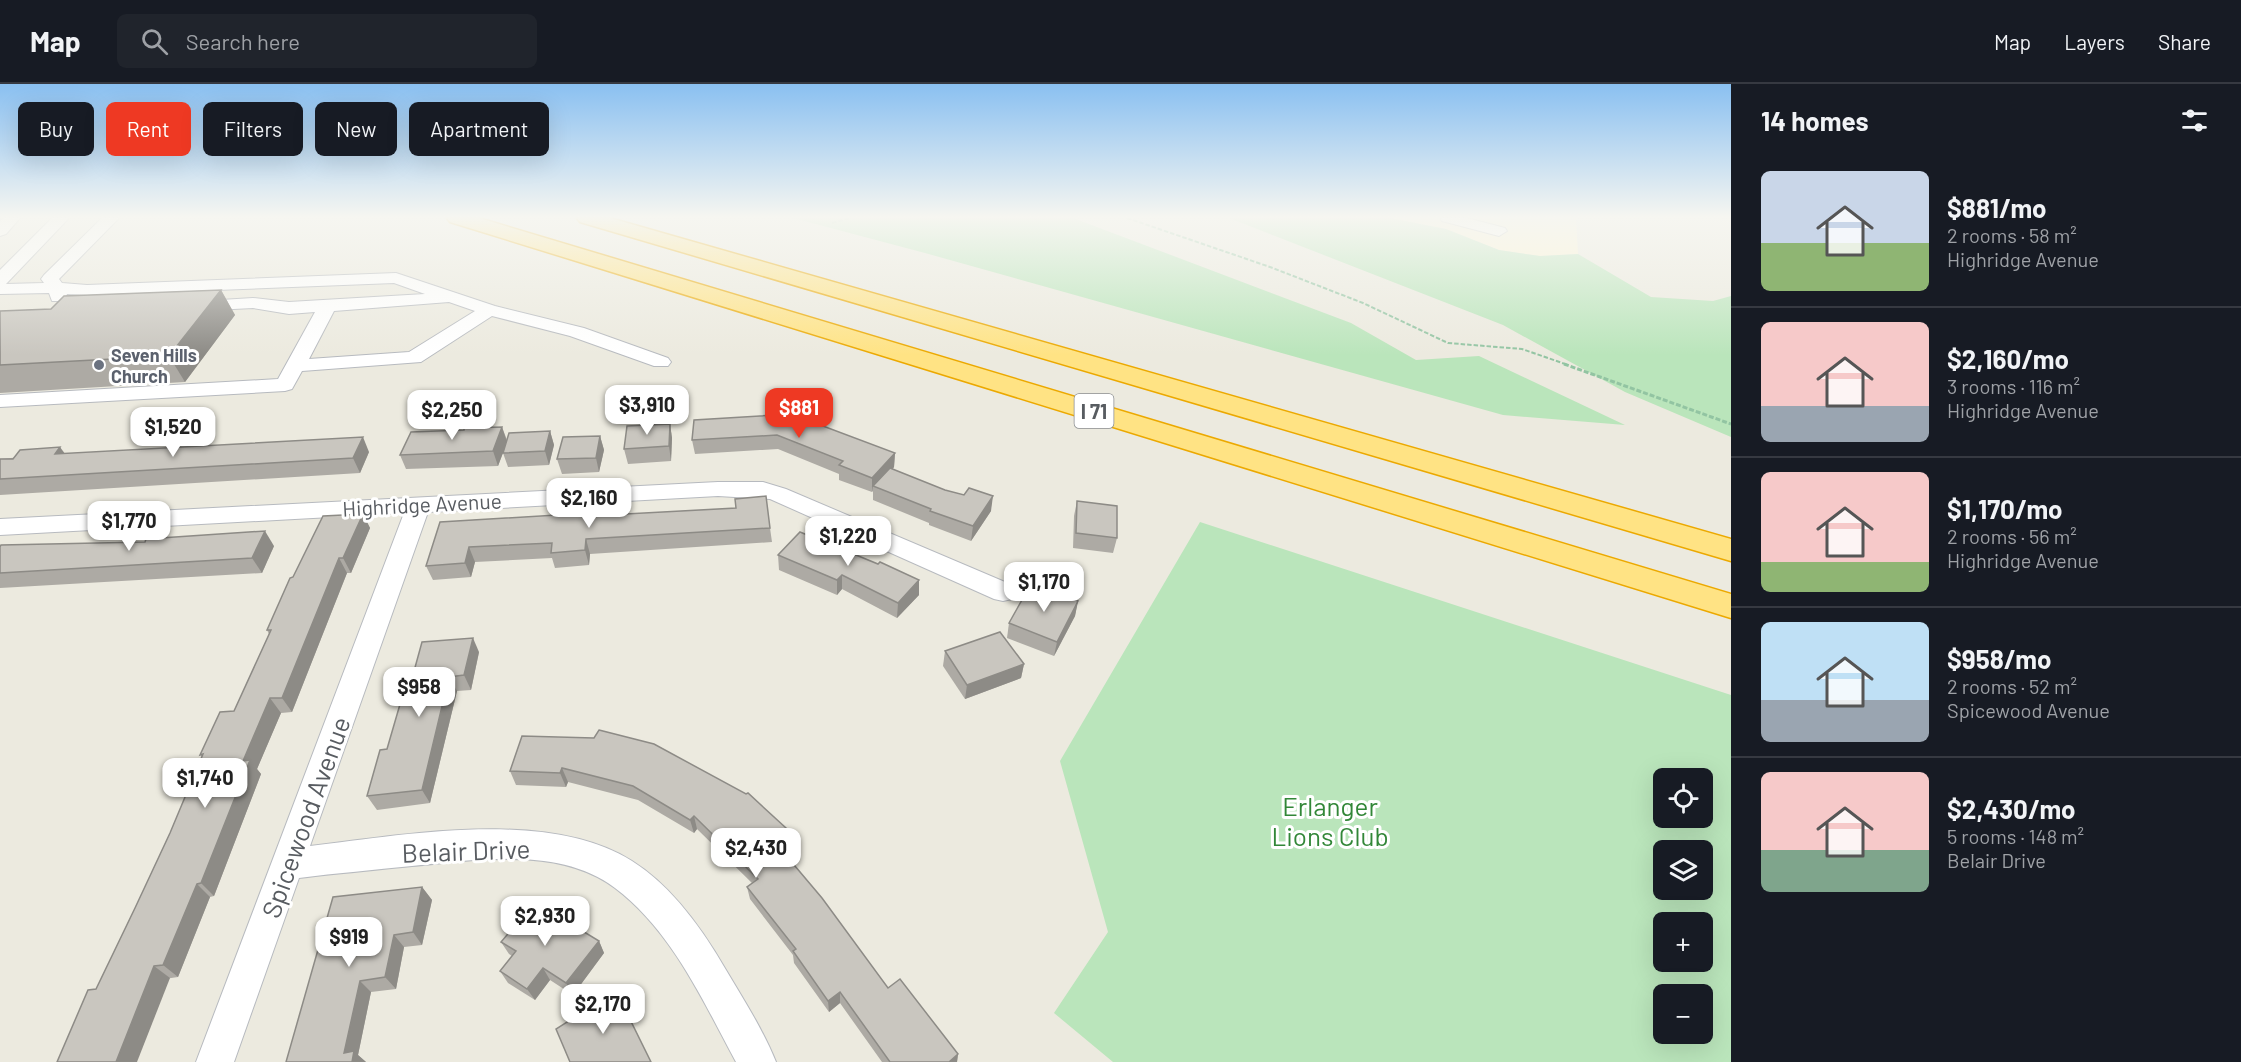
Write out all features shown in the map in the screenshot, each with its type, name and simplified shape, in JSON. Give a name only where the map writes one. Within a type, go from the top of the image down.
[{"type":"highway","name":"I 71","points":[[607,264],[1731,606]]},
{"type":"highway","name":"I 71","points":[[745,264],[1731,550]]},
{"type":"highway","points":[[1380,447],[1523,473],[1731,532]]},
{"type":"street","points":[[0,280],[16,264]]},
{"type":"street","points":[[65,264],[50,279],[57,288],[58,302],[63,309],[74,310]]},
{"type":"street","points":[[0,289],[87,290],[396,278],[489,310],[577,332],[661,362]]},
{"type":"street","points":[[253,303],[266,283]]},
{"type":"street","points":[[174,307],[253,303],[289,308],[454,298]]},
{"type":"street","points":[[7,409],[285,385],[327,306]]},
{"type":"street","points":[[295,366],[414,358],[489,310]]},
{"type":"street","name":"Highridge Avenue","points":[[0,527],[718,489],[763,490],[1003,592]]},
{"type":"street","name":"Spicewood Avenue","points":[[215,1062],[420,504]]},
{"type":"street","name":"Belair Drive","points":[[288,864],[473,845],[520,844],[570,851],[612,867],[646,894],[674,923],[697,958],[757,1062]]},
{"type":"path","points":[[1260,264],[1363,303],[1449,343],[1522,349],[1731,424]]},
{"type":"green space","points":[[963,264],[1194,264],[1351,323],[1416,360],[1479,356],[1625,425],[1503,415]]},
{"type":"green space","points":[[1346,264],[1594,264],[1651,297],[1713,301],[1731,296],[1731,437],[1625,392],[1503,325]]},
{"type":"green space","name":"Erlanger Lions Club","points":[[1200,522],[1731,695],[1731,1062],[1113,1062],[1054,1013],[1108,932],[1060,761]]},
{"type":"building","points":[[221,290],[169,356],[0,365],[0,311],[51,309],[64,296]]},
{"type":"building","points":[[791,414],[895,453],[872,478],[839,465],[843,461],[777,435],[692,440],[694,420]]},
{"type":"building","points":[[670,424],[669,446],[624,449],[627,426]]},
{"type":"building","points":[[502,427],[493,451],[400,455],[411,432]]},
{"type":"building","points":[[550,431],[545,451],[503,453],[509,433]]},
{"type":"building","points":[[600,436],[596,458],[557,459],[563,437]]},
{"type":"building","points":[[363,437],[353,458],[0,479],[0,459],[13,459],[20,450],[60,447],[55,454]]},
{"type":"building","points":[[890,468],[945,490],[964,495],[969,488],[993,496],[973,526],[930,511],[931,509],[873,486]]},
{"type":"building","points":[[766,496],[770,528],[586,539],[585,550],[551,553],[552,543],[469,547],[465,563],[426,566],[440,522],[589,513],[589,516],[736,508],[735,499]]},
{"type":"building","points":[[1077,501],[1117,506],[1117,538],[1076,533]]},
{"type":"building","points":[[363,514],[343,558],[339,558],[282,698],[270,698],[243,761],[250,760],[201,883],[197,884],[163,965],[154,966],[116,1062],[57,1062],[88,990],[96,989],[170,833],[203,754],[200,755],[220,712],[234,711],[271,630],[267,630],[290,578],[293,577],[323,516]]},
{"type":"building","points":[[265,531],[252,558],[0,573],[1,545],[145,542],[146,539]]},
{"type":"building","points":[[800,532],[878,564],[880,562],[919,580],[898,603],[842,575],[837,580],[778,555]]},
{"type":"building","points":[[1031,584],[1078,601],[1057,642],[1009,623]]},
{"type":"building","points":[[1000,632],[1024,664],[967,685],[945,651]]},
{"type":"building","points":[[473,638],[464,675],[449,677],[422,790],[367,796],[380,750],[387,749],[403,694],[408,693],[422,642]]},
{"type":"building","points":[[599,730],[654,744],[746,794],[748,793],[786,828],[773,840],[822,898],[888,988],[900,979],[958,1054],[949,1062],[890,1062],[840,992],[828,1001],[793,951],[796,949],[747,887],[758,879],[694,816],[690,820],[633,786],[562,768],[560,773],[510,771],[522,736],[594,738]]},
{"type":"building","points":[[422,887],[413,932],[394,935],[385,977],[360,981],[344,1053],[354,1051],[352,1062],[286,1062],[333,897]]},
{"type":"building","points":[[535,902],[599,941],[566,983],[543,968],[527,989],[500,971],[516,951],[501,942]]},
{"type":"building","points":[[616,991],[651,1062],[570,1062],[556,1029]]},
{"type":"place","name":"Seven Hills Church","points":[[99,365]]}]
